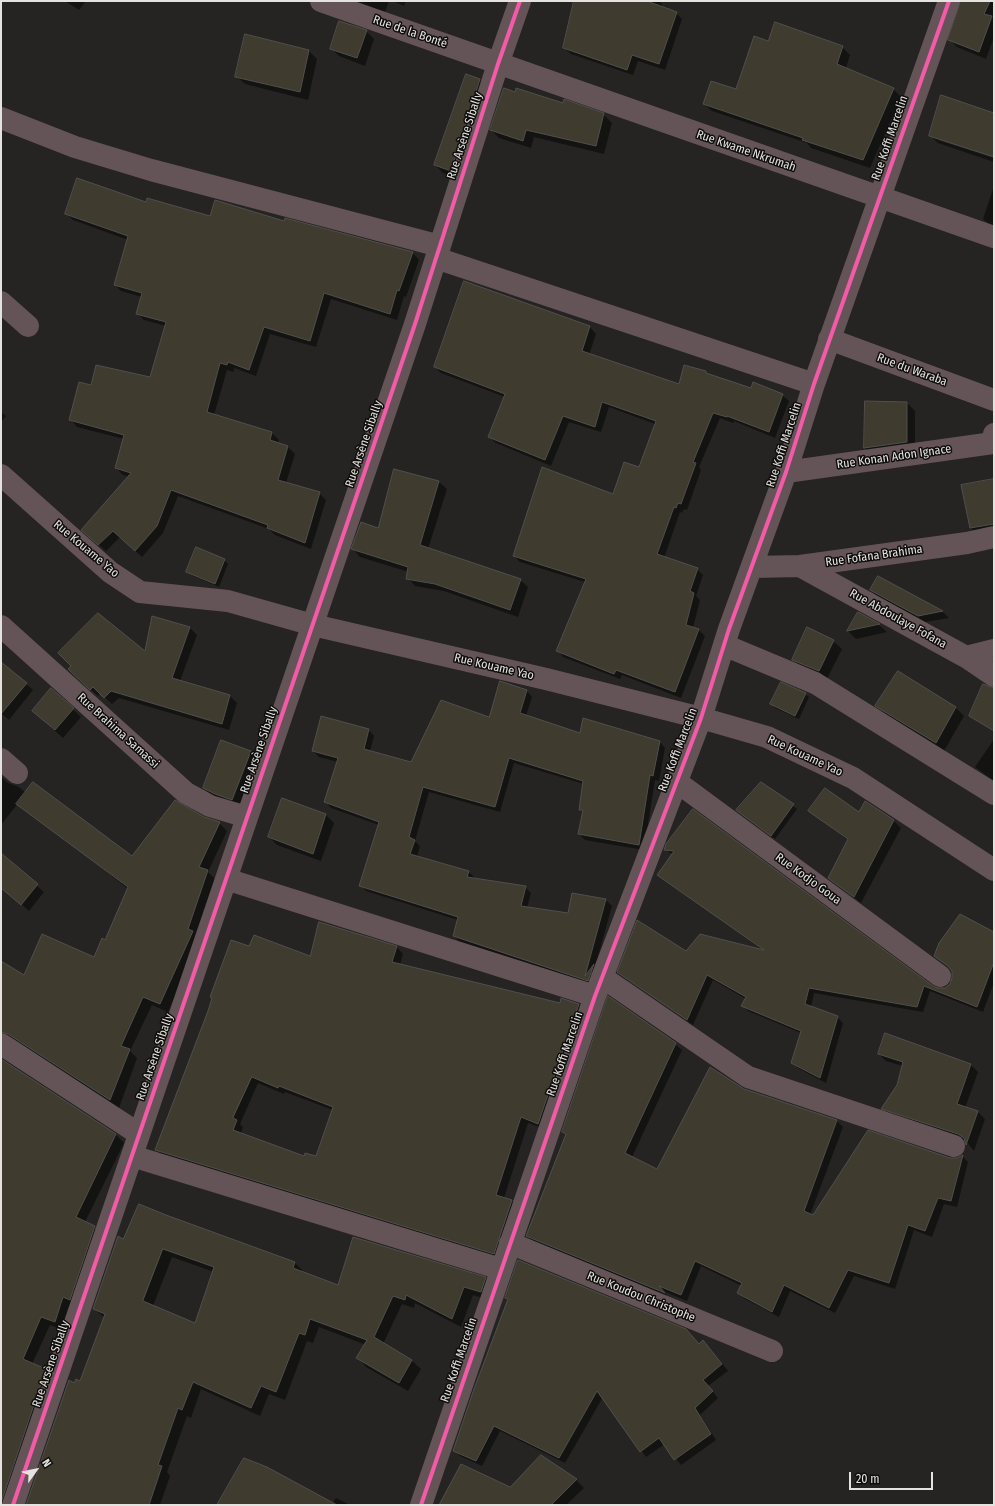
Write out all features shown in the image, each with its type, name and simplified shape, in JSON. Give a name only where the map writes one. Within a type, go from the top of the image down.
[{"type":"street","name":"Rue de la Bonté","points":[[321,1],[498,64]]},
{"type":"street","name":"Rue Arsène Sibally","points":[[13,1505],[313,625],[438,252],[498,64],[520,1]]},
{"type":"street","name":"Rue Koffi Marcelin","points":[[421,1505],[599,986],[701,718],[724,645],[786,472],[829,339],[949,1]]},
{"type":"street","name":"Rue Kwame Nkrumah","points":[[498,64],[994,238]]},
{"type":"street","points":[[1,118],[75,148],[438,252],[814,384]]},
{"type":"street","points":[[1,302],[28,326]]},
{"type":"street","name":"Rue du Waraba","points":[[829,339],[994,400]]},
{"type":"street","name":"Rue Konan Adon Ignace","points":[[786,472],[993,442],[994,434]]},
{"type":"street","name":"Rue Kouame Yao","points":[[1,475],[110,572],[140,592],[228,601],[313,625],[546,679],[701,718],[767,737],[853,778],[994,870]]},
{"type":"street","name":"Rue Fofana Brahima","points":[[753,567],[800,566],[967,543],[994,537]]},
{"type":"street","name":"Rue Abdoulaye Fofana","points":[[800,566],[966,657],[994,676]]},
{"type":"street","name":"Rue Brahima Samassi","points":[[1,626],[186,793],[210,806],[247,817]]},
{"type":"street","points":[[724,645],[815,684],[994,794]]},
{"type":"street","points":[[966,657],[994,650]]},
{"type":"street","points":[[1,759],[17,773]]},
{"type":"street","name":"Rue Kodjo Goua","points":[[677,782],[940,976]]},
{"type":"street","points":[[226,879],[599,986],[748,1077],[954,1146]]},
{"type":"street","points":[[1,1044],[139,1134]]},
{"type":"street","points":[[132,1156],[501,1269]]},
{"type":"street","name":"Rue Koudou Christophe","points":[[510,1244],[772,1351]]},
{"type":"building","points":[[574,1],[647,1],[677,12],[659,64],[632,55],[627,70],[563,48]]},
{"type":"building","points":[[961,1],[990,1],[984,14],[992,16],[979,52],[948,40]]},
{"type":"building","points":[[339,21],[367,30],[357,58],[330,49]]},
{"type":"building","points":[[775,22],[843,46],[837,64],[894,88],[863,160],[802,140],[803,138],[703,104],[711,81],[736,89],[754,36],[768,41]]},
{"type":"building","points":[[245,34],[309,50],[300,92],[235,77]]},
{"type":"building","points":[[466,74],[480,79],[451,171],[434,165]]},
{"type":"building","points":[[504,88],[515,92],[516,88],[563,103],[564,99],[604,113],[596,146],[526,130],[523,141],[490,130]]},
{"type":"building","points":[[941,95],[994,113],[994,157],[929,136]]},
{"type":"building","points":[[77,178],[146,202],[147,198],[210,216],[215,200],[284,221],[285,218],[413,252],[399,291],[397,290],[390,314],[324,293],[310,341],[264,327],[249,370],[228,362],[227,365],[220,363],[207,412],[272,432],[270,440],[288,446],[278,480],[320,492],[305,543],[267,528],[268,525],[171,490],[157,526],[135,551],[113,531],[98,545],[81,530],[131,473],[115,468],[124,435],[69,420],[79,382],[91,385],[96,365],[150,377],[166,322],[136,314],[142,293],[114,285],[128,236],[65,214]]},
{"type":"building","points":[[464,281],[590,326],[582,351],[679,384],[684,365],[706,371],[706,373],[751,388],[753,382],[783,394],[769,432],[727,416],[713,413],[693,462],[696,463],[681,504],[678,503],[676,508],[674,507],[657,554],[698,568],[690,591],[694,593],[686,625],[699,629],[675,692],[616,670],[614,674],[556,651],[586,579],[513,556],[542,467],[613,494],[624,462],[639,467],[656,421],[602,402],[595,427],[563,416],[545,460],[488,437],[505,394],[434,367]]},
{"type":"building","points":[[865,401],[907,402],[907,442],[864,448]]},
{"type":"building","points":[[394,469],[439,481],[420,545],[521,579],[510,610],[435,584],[406,579],[408,567],[351,549],[361,522],[378,528]]},
{"type":"building","points":[[994,479],[994,524],[970,528],[961,485]]},
{"type":"building","points":[[196,547],[225,559],[215,584],[186,572]]},
{"type":"building","points":[[878,576],[943,611],[918,616],[870,590]]},
{"type":"building","points":[[858,612],[880,624],[847,631]]},
{"type":"building","points":[[98,613],[145,651],[152,616],[190,627],[172,678],[230,695],[222,724],[111,691],[104,698],[93,687],[90,690],[68,669],[71,666],[58,653]]},
{"type":"building","points":[[807,627],[834,640],[819,671],[792,660]]},
{"type":"building","points":[[1,662],[27,683],[1,714]]},
{"type":"building","points":[[898,671],[956,707],[936,743],[875,706]]},
{"type":"building","points":[[500,681],[527,690],[520,713],[580,733],[583,718],[660,741],[653,776],[650,775],[639,845],[578,834],[583,810],[579,810],[583,781],[509,758],[495,807],[423,787],[409,837],[415,840],[410,854],[469,871],[467,877],[526,886],[521,906],[568,913],[572,893],[606,899],[585,976],[594,964],[588,981],[453,936],[458,917],[359,886],[379,822],[324,802],[338,758],[312,751],[321,716],[369,729],[364,749],[411,762],[441,700],[489,717]]},
{"type":"building","points":[[781,682],[806,693],[795,716],[770,704]]},
{"type":"building","points":[[983,684],[994,688],[994,731],[969,716]]},
{"type":"building","points":[[51,688],[74,708],[55,730],[32,711]]},
{"type":"building","points":[[221,740],[251,751],[232,800],[203,788]]},
{"type":"building","points":[[33,782],[132,856],[175,800],[204,817],[220,822],[199,867],[208,870],[188,929],[193,931],[160,1004],[143,997],[121,1046],[130,1049],[110,1100],[8,1034],[1,1032],[1,961],[24,975],[42,934],[94,957],[102,938],[105,940],[128,887],[16,804]]},
{"type":"building","points":[[761,782],[794,804],[771,836],[736,810]]},
{"type":"building","points":[[825,788],[859,812],[865,801],[894,820],[854,897],[828,878],[848,839],[808,811]]},
{"type":"building","points":[[282,798],[326,814],[313,854],[268,837]]},
{"type":"building","points":[[693,809],[933,986],[945,988],[950,984],[952,971],[948,966],[934,956],[939,943],[960,914],[994,932],[994,962],[977,1007],[924,986],[917,1007],[809,988],[805,1004],[838,1016],[820,1078],[791,1063],[801,1031],[741,1006],[746,997],[707,975],[687,1020],[617,972],[637,920],[686,951],[700,934],[764,950],[657,875],[674,851],[664,850],[666,844]]},
{"type":"building","points":[[1,853],[38,884],[21,905],[1,888]]},
{"type":"building","points":[[319,922],[397,946],[392,962],[560,1003],[561,998],[579,1004],[538,1124],[521,1117],[496,1195],[512,1200],[494,1254],[155,1150],[208,1011],[212,998],[210,997],[231,940],[249,946],[254,935],[310,956]],"holes":[[[252,1077],[278,1088],[279,1086],[333,1107],[316,1156],[305,1153],[304,1156],[233,1130],[237,1120],[233,1118]]]},
{"type":"building","points":[[608,996],[676,1043],[625,1153],[657,1169],[710,1067],[744,1089],[837,1120],[804,1211],[813,1215],[868,1130],[950,1158],[957,1158],[963,1155],[951,1201],[938,1198],[925,1231],[908,1225],[889,1283],[848,1270],[829,1308],[784,1285],[772,1312],[737,1293],[742,1283],[695,1261],[681,1295],[659,1286],[665,1293],[526,1236],[566,1134],[562,1132]]},
{"type":"building","points":[[885,1033],[971,1064],[957,1104],[978,1111],[966,1145],[964,1138],[958,1134],[881,1109],[897,1085],[903,1062],[878,1054]]},
{"type":"building","points":[[1,1059],[116,1134],[76,1217],[95,1226],[70,1300],[63,1297],[55,1322],[41,1317],[23,1359],[46,1369],[1,1503]]},
{"type":"building","points":[[139,1204],[295,1262],[293,1268],[338,1285],[353,1237],[486,1277],[481,1292],[464,1287],[452,1319],[406,1295],[405,1300],[393,1296],[374,1337],[412,1360],[399,1383],[356,1358],[367,1340],[310,1319],[305,1335],[299,1333],[276,1392],[261,1386],[251,1408],[193,1382],[182,1410],[178,1408],[158,1465],[162,1466],[149,1505],[26,1505],[69,1380],[74,1383],[76,1379],[80,1381],[105,1314],[93,1309],[118,1236],[123,1239]],"holes":[[[163,1249],[214,1267],[195,1323],[143,1301]]]},
{"type":"building","points":[[518,1260],[686,1329],[699,1344],[703,1340],[722,1364],[703,1380],[713,1391],[695,1408],[711,1434],[674,1460],[659,1438],[640,1452],[597,1391],[559,1458],[494,1426],[476,1461],[453,1451],[474,1389],[508,1299],[505,1298]]},
{"type":"building","points":[[541,1455],[577,1479],[551,1505],[439,1505],[461,1464],[510,1487]]},
{"type":"building","points":[[244,1458],[267,1467],[337,1505],[217,1505]]},
{"type":"cycle path","points":[[13,1505],[415,324],[498,64],[520,1]]},
{"type":"cycle path","points":[[421,1505],[595,996],[701,718],[729,629],[786,472],[814,384],[949,1]]}]
